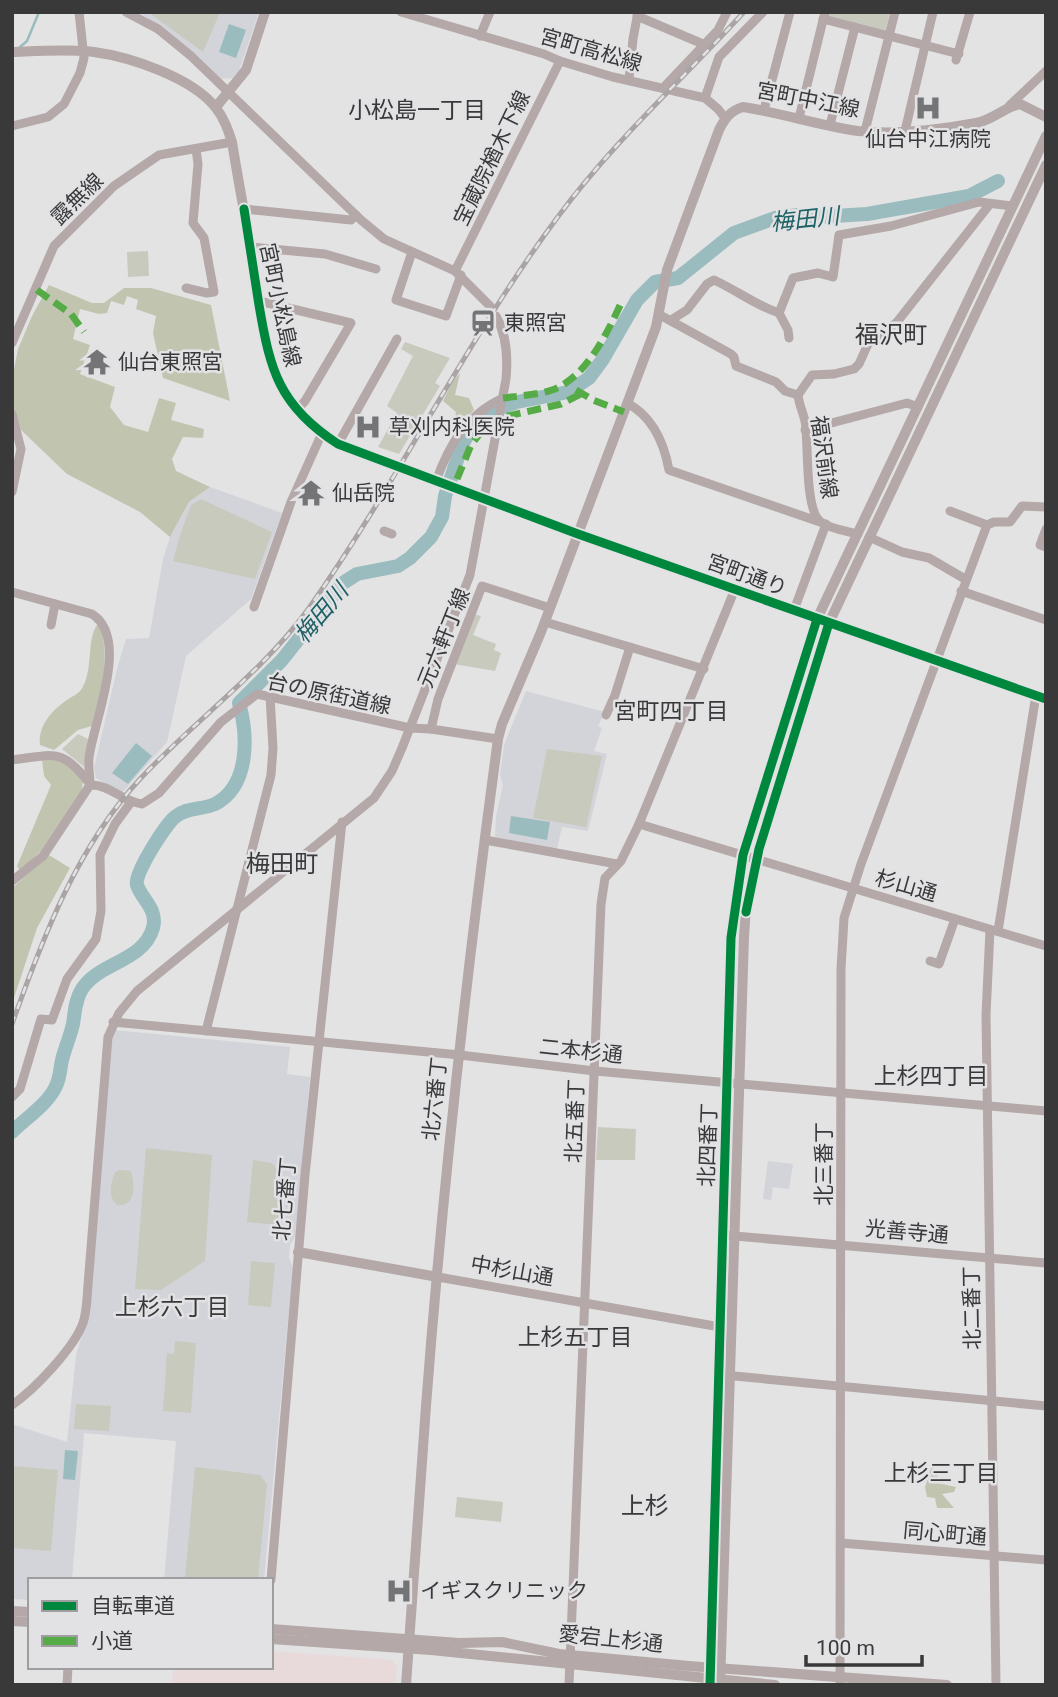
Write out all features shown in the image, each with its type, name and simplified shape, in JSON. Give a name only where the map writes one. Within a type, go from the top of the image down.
[{"type":"street","points":[[12,126],[48,117],[64,104],[80,73],[83,51],[79,12]]},
{"type":"street","points":[[12,1405],[23,1398],[48,1372],[64,1352],[83,1320],[108,1037],[113,1023],[137,991],[374,798],[392,771],[470,575],[506,380],[507,349],[500,325],[493,312],[458,273],[384,239],[191,56],[158,29],[126,12]]},
{"type":"street","points":[[216,107],[246,70],[265,12]]},
{"type":"street","name":"宮町高松線","points":[[401,12],[560,61],[705,98]]},
{"type":"street","points":[[480,36],[490,12]]},
{"type":"street","points":[[663,88],[718,30],[727,12]]},
{"type":"street","points":[[578,534],[660,315],[667,273],[725,118],[718,108],[705,98],[719,57],[763,12]]},
{"type":"street","points":[[764,110],[790,12]]},
{"type":"street","points":[[865,131],[895,12]]},
{"type":"street","points":[[905,131],[933,12]]},
{"type":"street","points":[[799,118],[824,16],[958,57],[970,12]]},
{"type":"street","points":[[629,79],[637,14],[704,44]]},
{"type":"street","points":[[830,125],[855,27]]},
{"type":"street","name":"宮町小松島線","points":[[12,52],[83,51],[110,55],[165,73],[190,86],[216,107],[224,119],[232,142],[270,362],[282,389],[297,410],[338,444],[437,482]]},
{"type":"street","name":"宝蔵院楢木下線","points":[[412,252],[396,300],[446,316],[458,273],[560,61]]},
{"type":"street","points":[[1009,106],[1046,71]]},
{"type":"street","points":[[1009,106],[1020,104],[1046,117]]},
{"type":"street","name":"宮町中江線","points":[[725,118],[733,110],[743,107],[865,131],[905,131],[978,123],[991,119],[1009,106]]},
{"type":"street","name":"北四番丁","points":[[715,1677],[728,1235],[727,1082],[731,938],[743,856],[817,619],[1046,136]]},
{"type":"street","points":[[186,288],[214,292],[204,238],[193,223],[198,164],[196,149],[232,142]]},
{"type":"street","name":"露無線","points":[[12,343],[54,246],[64,234],[114,186],[159,155],[181,149],[196,149]]},
{"type":"street","name":"北四番丁","points":[[724,1375],[720,1327],[739,1083],[745,922],[756,860],[774,794],[829,623],[1046,165]]},
{"type":"street","points":[[779,313],[793,278],[818,273],[833,277],[839,234],[891,226],[979,202],[1012,206]]},
{"type":"street","points":[[798,395],[812,375],[834,374],[854,369],[868,344],[897,321],[990,204]]},
{"type":"street","points":[[244,209],[351,220],[356,215]]},
{"type":"street","points":[[250,247],[325,254],[376,269]]},
{"type":"street","points":[[671,320],[687,310],[707,284],[714,280],[736,290],[758,306],[779,313],[789,330],[789,338]]},
{"type":"street","points":[[259,301],[351,323],[297,410]]},
{"type":"street","name":"福沢前線","points":[[660,315],[731,354],[736,366],[776,382],[785,391],[798,395],[815,514],[823,523],[858,534]]},
{"type":"street","points":[[338,444],[397,339]]},
{"type":"street","points":[[437,482],[447,455],[463,426],[482,410],[502,399]]},
{"type":"street","points":[[627,403],[649,419],[665,450],[669,470],[823,523],[793,610]]},
{"type":"street","points":[[805,430],[907,403],[918,407]]},
{"type":"street","points":[[12,414],[20,449],[12,492]]},
{"type":"street","points":[[254,607],[291,502],[322,433]]},
{"type":"street","name":"宮町通り","points":[[437,482],[1041,697]]},
{"type":"street","points":[[950,511],[987,525],[1010,522],[1022,506],[1046,507]]},
{"type":"street","name":"北三番丁","points":[[840,1681],[842,931],[853,889],[987,525]]},
{"type":"street","points":[[1046,529],[1040,545],[1046,547]]},
{"type":"street","name":"北六番丁","points":[[406,1685],[438,1277],[460,1055],[498,739],[578,534]]},
{"type":"street","points":[[869,537],[902,552],[929,558],[965,579]]},
{"type":"street","name":"元六軒丁線","points":[[431,729],[438,699],[482,586],[550,608]]},
{"type":"street","name":"北五番丁","points":[[569,1685],[604,878],[621,862],[639,824],[735,589]]},
{"type":"street","points":[[961,591],[1046,620]]},
{"type":"street","points":[[12,592],[92,614],[100,619],[106,632],[108,668],[102,711],[89,757],[90,785],[43,856],[12,881]]},
{"type":"street","points":[[51,625],[55,604]]},
{"type":"street","points":[[545,622],[704,669]]},
{"type":"street","points":[[606,715],[630,647]]},
{"type":"street","name":"台の原街道線","points":[[131,803],[142,804],[159,793],[221,722],[257,694],[410,728],[498,739]]},
{"type":"street","points":[[206,1031],[271,775],[273,748],[270,696]]},
{"type":"street","name":"北二番丁","points":[[996,1685],[986,1015],[994,931],[1041,697]]},
{"type":"street","points":[[12,760],[64,757],[75,765],[90,785]]},
{"type":"street","points":[[12,1097],[20,1089],[41,1019],[52,1020],[67,979],[96,939],[101,911],[100,855],[115,824],[131,803],[100,784],[90,785]]},
{"type":"street","name":"北七番丁","points":[[271,1578],[298,1252],[342,822]]},
{"type":"street","name":"杉山通","points":[[639,824],[1046,946]]},
{"type":"street","points":[[485,840],[617,864]]},
{"type":"street","points":[[930,961],[939,964],[955,919]]},
{"type":"street","name":"二本杉通","points":[[113,1023],[460,1055],[595,1071],[1046,1111]]},
{"type":"street","name":"光善寺通","points":[[728,1235],[1046,1263]]},
{"type":"street","name":"中杉山通","points":[[298,1252],[720,1327]]},
{"type":"street","points":[[724,1375],[1046,1406]]},
{"type":"street","name":"同心町通","points":[[841,1543],[1046,1560]]},
{"type":"street","name":"愛宕上杉通","points":[[273,1629],[570,1660],[775,1685]]},
{"type":"street","name":"愛宕上杉通","points":[[273,1639],[409,1644],[502,1642],[570,1660]]},
{"type":"street","name":"愛宕上杉通","points":[[715,1677],[947,1685]]},
{"type":"shaded area","points":[[139,12],[259,12],[239,71],[232,78],[219,79],[198,56]]},
{"type":"shaded area","points":[[148,12],[220,12],[203,52]]},
{"type":"shaded area","points":[[828,12],[890,12],[885,32],[827,17]]},
{"type":"shaded area","points":[[148,251],[149,276],[128,277],[127,252]]},
{"type":"shaded area","points":[[405,342],[450,358],[435,383],[440,386],[399,454],[378,447],[397,413],[387,406],[413,356],[401,349]]},
{"type":"shaded area","points":[[210,487],[282,513],[251,599],[186,656],[167,742],[122,793],[96,778],[94,768],[118,665],[126,639],[149,638],[163,559],[170,537],[189,502]]},
{"type":"shaded area","points":[[201,499],[272,532],[255,579],[173,561],[191,505]]},
{"type":"shaded area","points":[[473,614],[481,616],[473,635],[496,644],[494,650],[501,653],[495,671],[454,664]]},
{"type":"shaded area","points":[[526,691],[605,712],[598,726],[602,728],[594,751],[607,754],[588,831],[562,827],[557,849],[495,838],[496,816],[503,785],[500,775],[504,745]]},
{"type":"shaded area","points":[[78,734],[88,739],[84,767],[62,749]]},
{"type":"shaded area","points":[[547,749],[602,756],[586,827],[533,818]]},
{"type":"shaded area","points":[[114,1030],[290,1047],[287,1074],[310,1077],[296,1236],[290,1245],[289,1258],[293,1267],[264,1578],[164,1578],[176,1441],[84,1433],[72,1578],[28,1578],[28,1600],[12,1599],[12,1424],[67,1442],[76,1355],[87,1319],[110,1042]]},
{"type":"shaded area","points":[[598,1127],[636,1129],[635,1160],[596,1160]]},
{"type":"shaded area","points":[[146,1148],[212,1155],[205,1261],[161,1290],[135,1289]]},
{"type":"shaded area","points":[[253,1160],[272,1163],[283,1177],[280,1225],[247,1222]]},
{"type":"shaded area","points":[[768,1161],[793,1164],[789,1189],[773,1187],[771,1200],[763,1199]]},
{"type":"shaded area","points":[[131,1171],[133,1194],[128,1202],[117,1205],[112,1198],[111,1189],[115,1172]]},
{"type":"shaded area","points":[[251,1261],[275,1263],[271,1307],[248,1305]]},
{"type":"shaded area","points":[[175,1341],[196,1343],[191,1413],[163,1411],[167,1353],[174,1354]]},
{"type":"shaded area","points":[[76,1404],[111,1406],[109,1431],[74,1429]]},
{"type":"shaded area","points":[[12,1466],[58,1470],[51,1551],[12,1548]]},
{"type":"shaded area","points":[[195,1467],[260,1475],[267,1484],[258,1578],[185,1578]]},
{"type":"shaded area","points":[[457,1497],[503,1502],[501,1522],[455,1517]]},
{"type":"shaded area","points":[[273,1651],[392,1660],[397,1667],[395,1685],[172,1685],[173,1669],[273,1669]]},
{"type":"green space","points":[[49,285],[92,303],[104,303],[124,288],[151,288],[211,305],[230,401],[163,378],[153,333],[156,316],[136,309],[138,300],[127,296],[124,305],[111,301],[107,313],[99,314],[80,309],[73,339],[90,345],[80,374],[115,387],[110,407],[124,425],[148,432],[159,398],[176,403],[171,420],[204,429],[203,438],[183,437],[172,459],[176,471],[210,487],[189,502],[170,537],[140,512],[67,474],[21,430],[12,407],[12,379],[18,349]]},
{"type":"green space","points":[[460,373],[455,395],[469,398],[474,410],[464,420],[458,421],[455,420],[456,412],[443,401]]},
{"type":"green space","points":[[97,625],[101,628],[105,654],[101,689],[92,726],[78,730],[54,750],[40,745],[43,725],[61,704],[80,691],[85,682]]},
{"type":"green space","points":[[58,759],[70,763],[83,780],[82,790],[42,850],[20,871],[17,866],[51,785],[44,776],[42,760]]},
{"type":"green space","points":[[49,855],[70,868],[37,928],[12,1004],[12,888]]},
{"type":"green space","points":[[931,1468],[938,1470],[938,1483],[956,1487],[954,1492],[942,1494],[954,1508],[937,1508],[935,1498],[927,1497],[925,1487]]},
{"type":"water","points":[[229,24],[246,30],[236,58],[219,52]]},
{"type":"water","points":[[136,743],[152,756],[128,784],[112,773]]},
{"type":"water","points":[[511,816],[550,822],[547,840],[509,833]]},
{"type":"water","points":[[65,1450],[78,1451],[75,1480],[63,1479]]},
{"type":"waterway","points":[[19,48],[27,41],[39,12]]},
{"type":"waterway","name":"梅田川","points":[[12,1132],[42,1105],[56,1086],[82,989],[99,973],[131,955],[148,939],[153,928],[153,915],[139,890],[137,879],[158,839],[179,814],[215,804],[235,785],[244,759],[245,744],[239,703],[282,660],[343,583],[357,574],[398,566],[431,537],[442,517],[445,496],[462,445],[471,429],[492,411],[517,402],[568,392],[589,378],[637,300],[655,282],[678,278],[734,233],[775,218],[867,214],[969,196],[998,181]]},
{"type":"railway","points":[[12,1024],[64,894],[80,863],[118,805],[161,757],[270,654],[309,608],[372,511],[492,314],[557,218],[624,138],[744,12]]},
{"type":"marked path","points":[[37,290],[71,314],[84,332]]},
{"type":"marked path","points":[[503,398],[552,390],[564,384],[594,353],[622,301]]},
{"type":"marked path","points":[[576,390],[624,412]]},
{"type":"marked path","points":[[457,479],[471,445],[481,432],[499,418],[561,404],[581,394]]},
{"type":"cycle path","points":[[244,209],[263,328],[273,368],[280,385],[302,415],[338,444],[578,534],[1046,699]]},
{"type":"cycle path","points":[[710,1685],[731,938],[743,855],[817,619]]},
{"type":"cycle path","points":[[746,912],[759,849],[829,623]]},
{"type":"place","name":"仙台中江病院","points":[[928,108]]},
{"type":"place","name":"東照宮","points":[[483,323]]},
{"type":"place","name":"仙台東照宮","points":[[97,362]]},
{"type":"place","name":"草刈内科医院","points":[[368,427]]},
{"type":"place","name":"仙岳院","points":[[311,493]]},
{"type":"place","name":"イギスクリニック","points":[[399,1591]]},
{"type":"district","name":"小松島一丁目","points":[[417,110]]},
{"type":"district","name":"福沢町","points":[[891,335]]},
{"type":"district","name":"宮町四丁目","points":[[671,711]]},
{"type":"district","name":"梅田町","points":[[282,864]]},
{"type":"district","name":"上杉四丁目","points":[[931,1076]]},
{"type":"district","name":"上杉六丁目","points":[[172,1307]]},
{"type":"district","name":"上杉五丁目","points":[[575,1337]]},
{"type":"district","name":"上杉三丁目","points":[[941,1473]]},
{"type":"district","name":"上杉","points":[[645,1506]]}]
